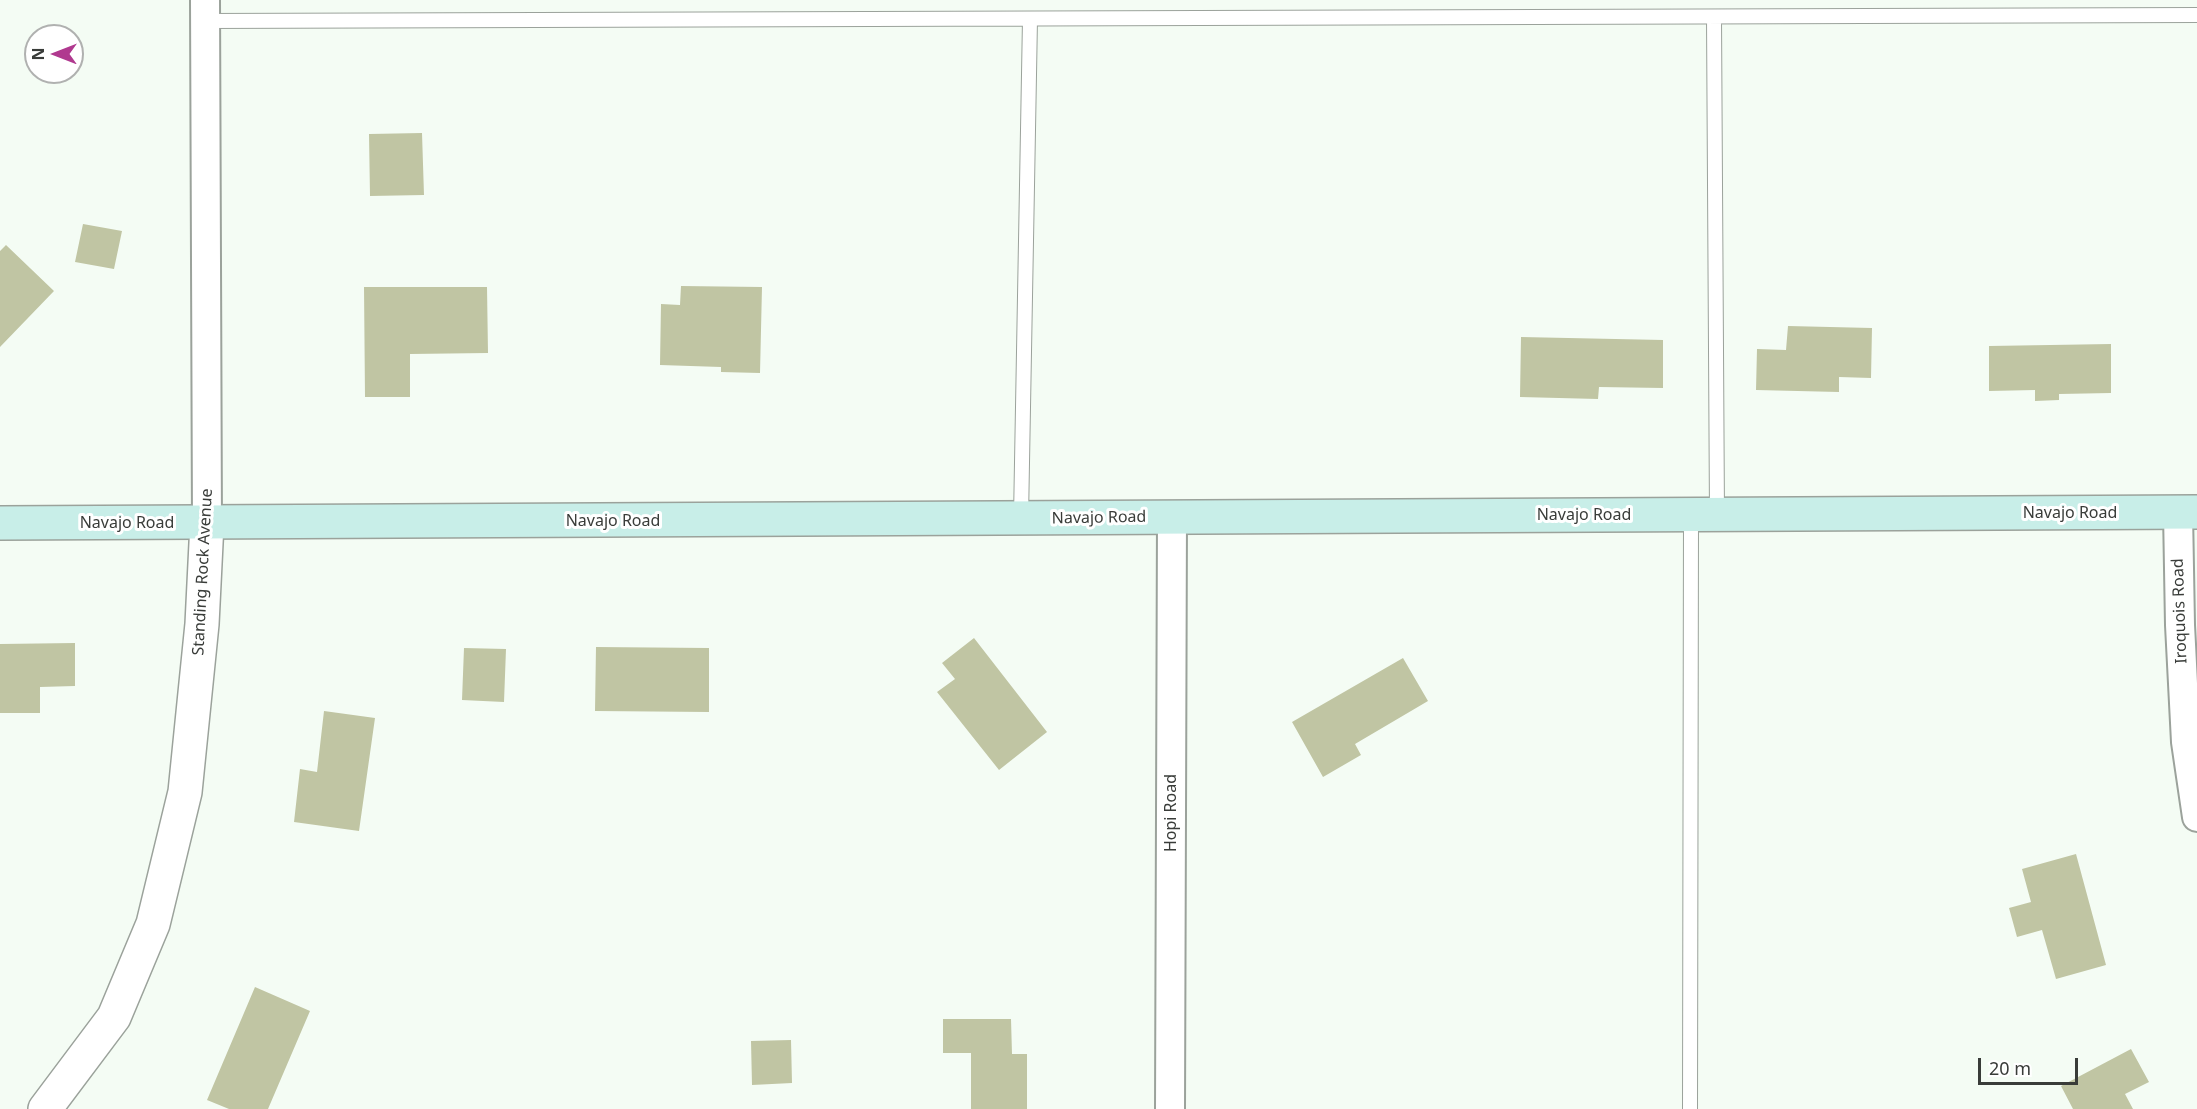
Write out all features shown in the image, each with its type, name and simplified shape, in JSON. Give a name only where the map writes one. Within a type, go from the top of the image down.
[{"type":"main road","name":"Navajo Road","points":[[0,523],[2188,512]]},
{"type":"street","name":"Standing Rock Avenue","points":[[45,1109],[114,1017],[153,924],[185,792],[202,624],[207,523],[205,11]]},
{"type":"street","name":"Iroquois Road","points":[[2188,512],[2180,626],[2186,742],[2197,817]]},
{"type":"street","name":"Hopi Road","points":[[1170,1109],[1172,517]]},
{"type":"lane","points":[[205,11],[1030,19],[2197,15]]},
{"type":"lane","points":[[1690,1109],[1714,18]]},
{"type":"lane","points":[[1021,518],[1030,19]]},
{"type":"building","points":[[422,133],[424,195],[370,196],[369,134]]},
{"type":"building","points":[[83,224],[122,231],[114,269],[75,262]]},
{"type":"building","points":[[6,245],[54,291],[0,347],[0,251]]},
{"type":"building","points":[[681,286],[762,287],[760,373],[721,372],[721,367],[660,365],[661,304],[680,305]]},
{"type":"building","points":[[364,287],[487,287],[488,353],[410,354],[410,397],[365,397]]},
{"type":"building","points":[[1788,326],[1872,328],[1871,378],[1839,377],[1839,392],[1756,390],[1757,349],[1786,350]]},
{"type":"building","points":[[1521,337],[1663,340],[1663,388],[1599,387],[1598,399],[1520,397]]},
{"type":"building","points":[[2111,344],[2111,393],[2059,394],[2059,400],[2035,401],[2035,390],[1989,391],[1989,346]]},
{"type":"building","points":[[974,638],[1047,732],[999,770],[937,692],[955,679],[942,663]]},
{"type":"building","points":[[75,643],[75,686],[40,687],[40,713],[0,713],[0,644]]},
{"type":"building","points":[[596,647],[709,648],[709,712],[595,711]]},
{"type":"building","points":[[464,648],[506,649],[504,702],[462,700]]},
{"type":"building","points":[[1403,658],[1428,701],[1355,744],[1361,755],[1323,777],[1292,722]]},
{"type":"building","points":[[324,711],[375,718],[359,831],[294,822],[300,769],[317,772]]},
{"type":"building","points":[[2076,854],[2106,965],[2056,979],[2042,930],[2017,937],[2009,908],[2031,902],[2022,869]]},
{"type":"building","points":[[255,987],[310,1011],[268,1109],[229,1109],[207,1100]]},
{"type":"building","points":[[943,1019],[1011,1019],[1012,1054],[1027,1054],[1027,1109],[971,1109],[971,1053],[943,1053]]},
{"type":"building","points":[[791,1040],[792,1083],[752,1085],[751,1041]]},
{"type":"building","points":[[2131,1049],[2149,1082],[2125,1094],[2133,1109],[2073,1109],[2061,1086]]}]
